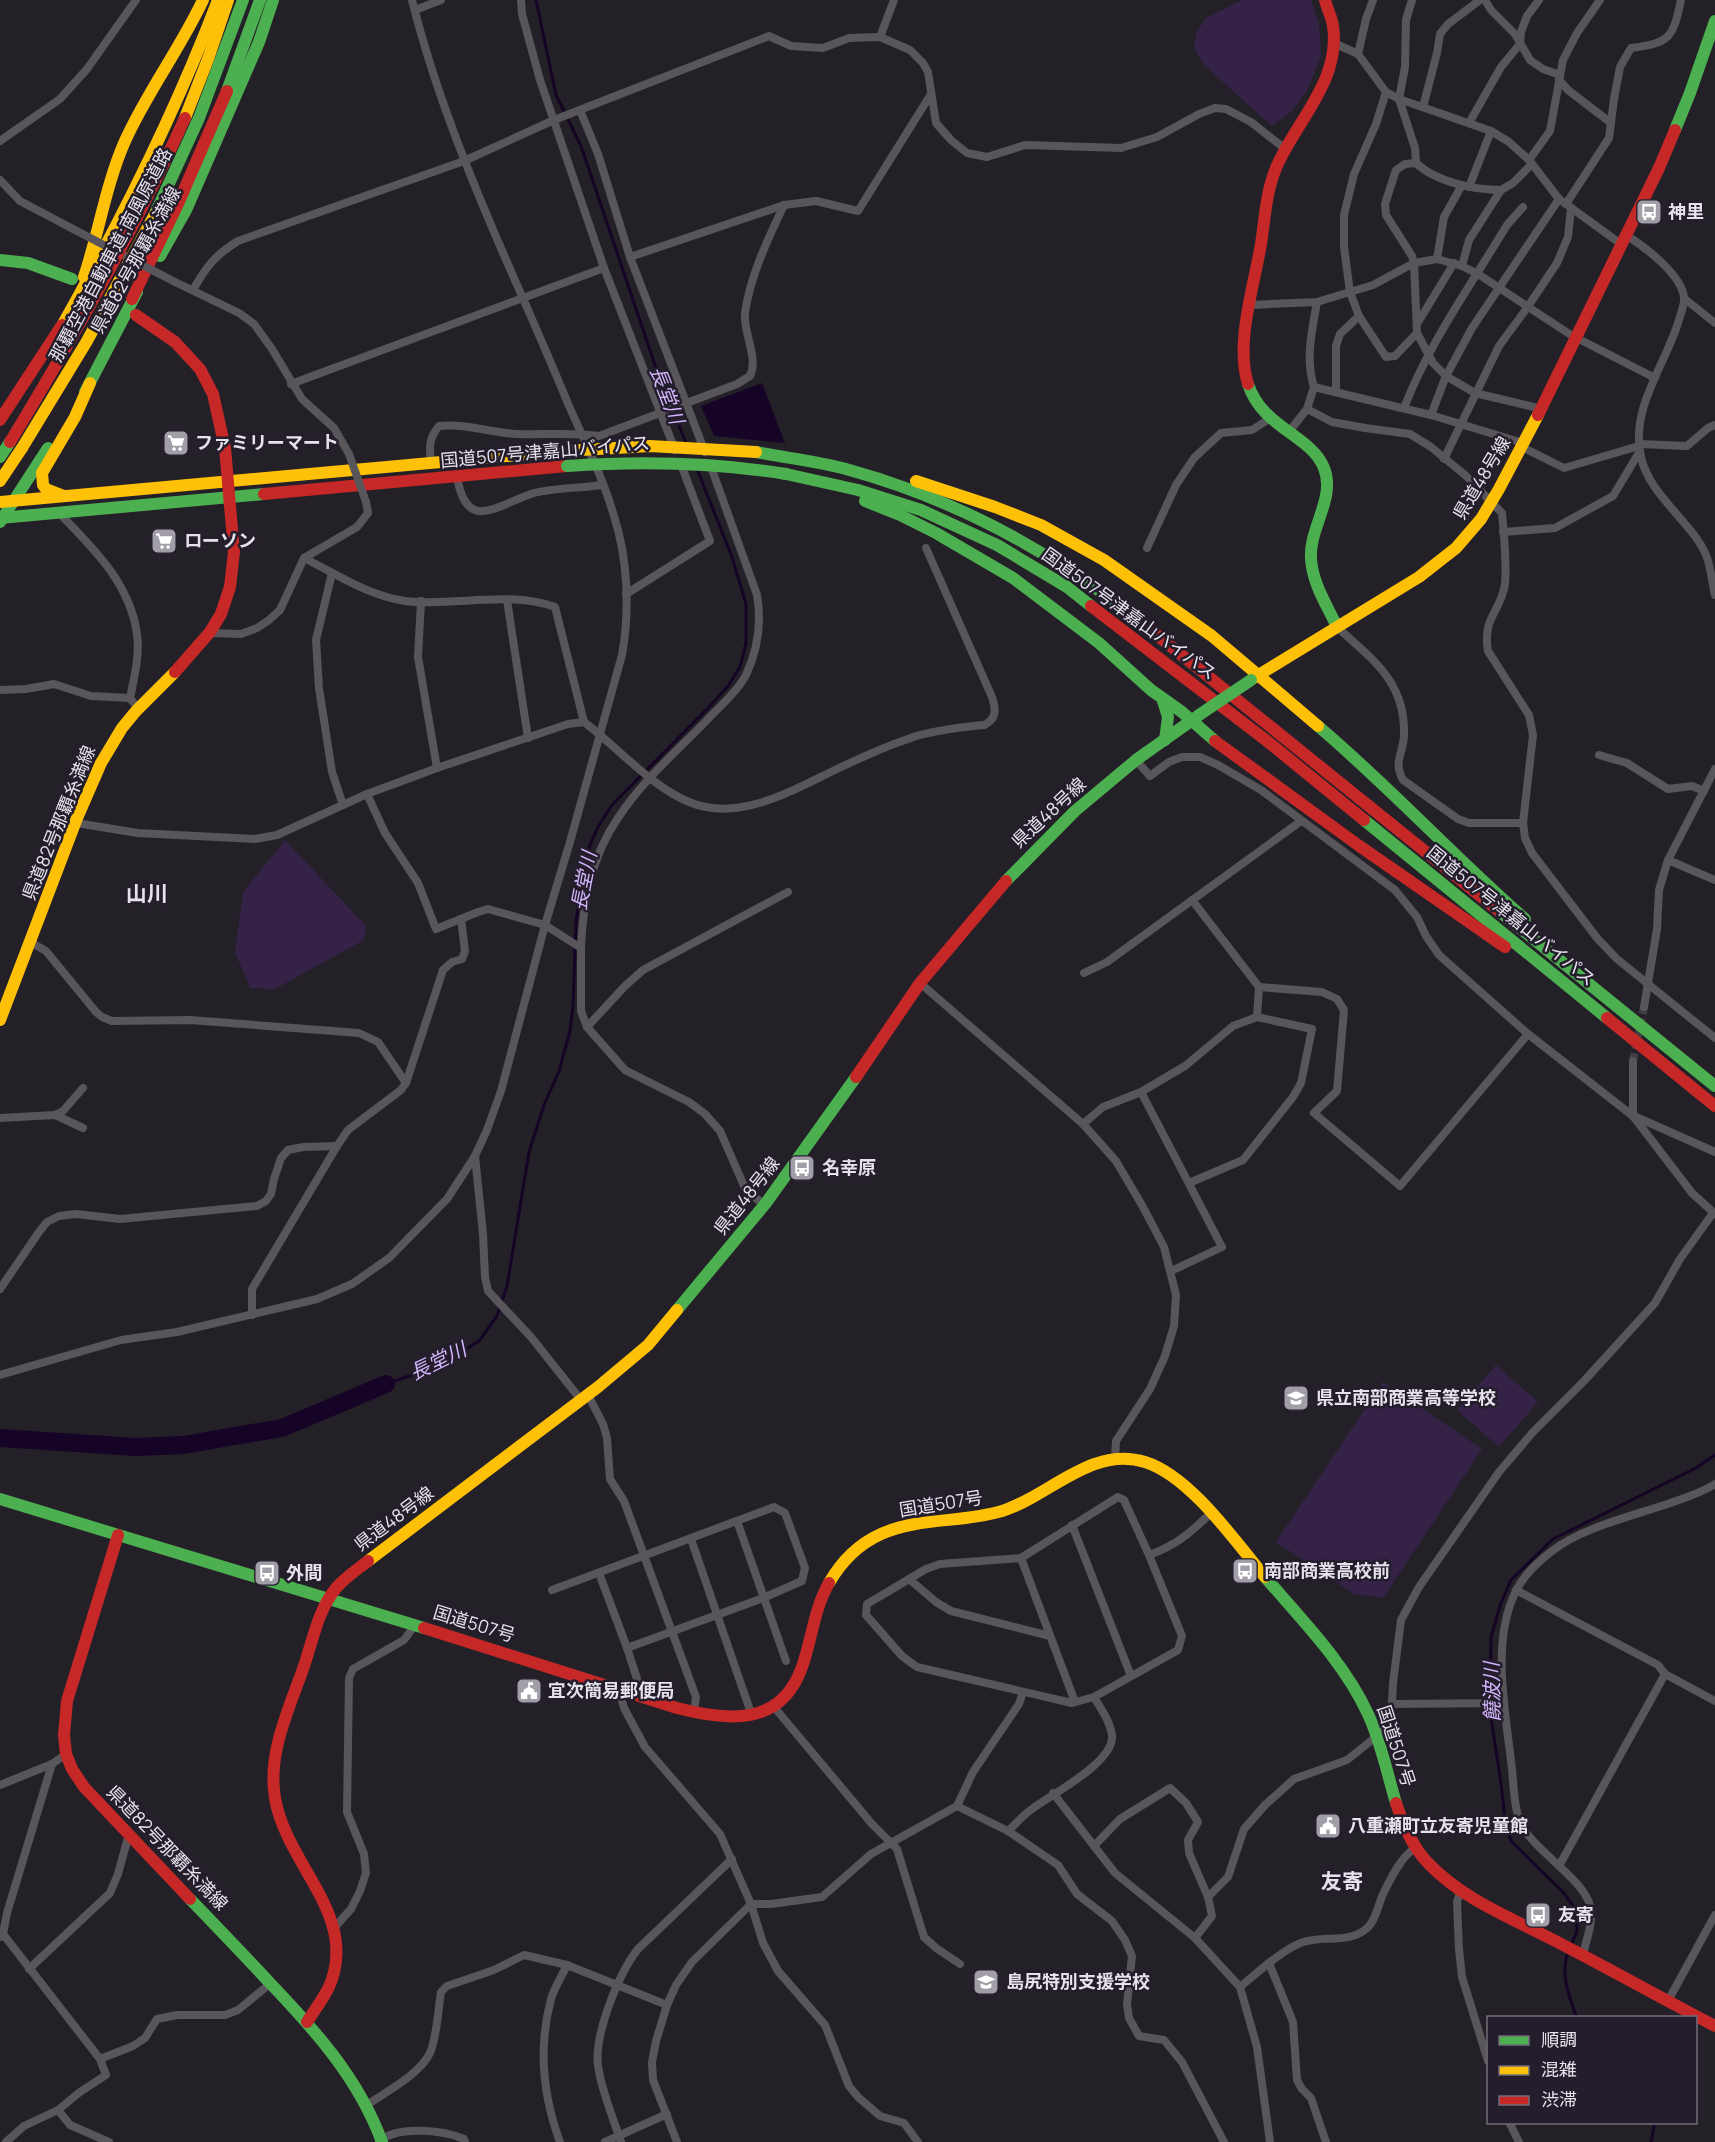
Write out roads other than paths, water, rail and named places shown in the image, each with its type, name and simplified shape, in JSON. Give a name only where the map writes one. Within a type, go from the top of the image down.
[{"type":"main road","name":"県道82号那覇糸満線","points":[[0,420],[58,333],[90,259],[109,182],[124,141],[148,96],[183,42],[203,0]]},
{"type":"main road","points":[[58,333],[124,212],[202,43],[218,0]]},
{"type":"main road","name":"那覇空港自動車道;南風原道路","points":[[0,457],[89,311],[137,220],[199,80],[228,0]]},
{"type":"main road","name":"那覇空港自動車道;南風原道路","points":[[0,481],[102,318],[150,226],[191,138],[243,0]]},
{"type":"main road","points":[[132,299],[177,206],[235,72],[260,0]]},
{"type":"main road","name":"県道82号那覇糸満線","points":[[1,519],[90,383],[132,299],[186,210],[259,42],[273,0]]},
{"type":"main road","points":[[1325,0],[1333,26],[1332,66],[1324,86],[1284,148],[1274,172],[1250,305],[1244,348],[1244,367],[1248,386],[1256,405],[1269,419],[1317,456],[1325,471],[1326,495],[1314,531],[1310,558],[1316,587],[1337,627]]},
{"type":"main road","name":"県道48号線","points":[[335,1927],[281,1822],[274,1797],[273,1772],[279,1743],[328,1599],[346,1578],[585,1398],[648,1344],[766,1203],[837,1105],[920,983],[956,938],[1034,851],[1075,811],[1136,760],[1195,718],[1255,677],[1419,577],[1468,536],[1492,502],[1577,338],[1672,136],[1705,53],[1715,21]]},
{"type":"main road","points":[[0,260],[22,260],[43,266],[72,279]]},
{"type":"main road","name":"県道82号那覇糸満線","points":[[0,1020],[76,823],[111,744],[134,702],[195,650],[209,633],[228,596],[233,571],[229,481],[214,396],[206,379],[186,351],[136,315]]},
{"type":"main road","points":[[66,496],[46,489],[43,485],[42,473],[75,417],[90,383]]},
{"type":"main road","name":"国道507号津嘉山バイパス","points":[[0,502],[431,461],[650,446],[756,452],[803,459],[845,469],[915,491],[1000,529],[1066,567],[1114,601],[1715,1086]]},
{"type":"main road","name":"国道507号津嘉山バイパス","points":[[1,519],[612,462],[688,462],[755,468],[858,490],[921,510],[997,545],[1067,587],[1268,741],[1715,1106]]},
{"type":"main road","points":[[845,469],[859,466],[903,477],[995,507],[1041,525],[1104,560],[1212,636],[1255,677],[1390,792],[1448,845],[1484,883],[1628,1016]]},
{"type":"main road","points":[[805,480],[900,515],[936,533],[1013,578],[1099,643],[1163,700],[1195,718],[1212,739],[1358,845],[1618,1027]]},
{"type":"main road","points":[[1163,700],[1168,717],[1165,740]]},
{"type":"main road","name":"国道507号","points":[[0,1499],[694,1712],[732,1718],[752,1716],[774,1707],[791,1689],[804,1668],[819,1604],[825,1590],[841,1565],[859,1548],[880,1535],[904,1526],[965,1519],[1002,1511],[1080,1470],[1115,1460],[1141,1460],[1157,1467],[1182,1485],[1211,1513],[1358,1693],[1377,1734],[1397,1807],[1409,1838],[1436,1871],[1461,1889],[1696,2016]]},
{"type":"main road","name":"県道82号那覇糸満線","points":[[118,1535],[67,1701],[64,1729],[66,1754],[72,1769],[84,1787],[307,2022],[339,2061],[367,2105],[380,2141]]},
{"type":"main road","points":[[307,2022],[323,2001],[336,1970],[338,1947],[335,1927]]},
{"type":"main road","name":"国道507号","points":[[1697,2016],[1715,2026]]},
{"type":"street","points":[[0,141],[60,99],[87,69],[136,0]]},
{"type":"street","points":[[0,1375],[122,1340],[177,1332],[317,1299],[352,1284],[389,1258],[447,1199],[475,1156],[488,1130],[501,1091],[545,925],[622,655],[627,628],[626,594],[621,546],[614,516],[581,433],[464,161],[426,50],[412,0]]},
{"type":"street","points":[[415,10],[441,0]]},
{"type":"street","points":[[521,0],[528,36],[554,120],[604,268],[710,541],[626,594]]},
{"type":"street","points":[[880,37],[894,0]]},
{"type":"street","points":[[1358,54],[1373,0]]},
{"type":"street","points":[[1412,0],[1406,20],[1405,67],[1399,99],[1415,148],[1416,163],[1424,170],[1466,186],[1480,190],[1501,190]]},
{"type":"street","points":[[1423,107],[1440,34],[1448,24],[1480,0]]},
{"type":"street","points":[[1485,0],[1491,10],[1515,34],[1530,60],[1560,78],[1568,90],[1611,123]]},
{"type":"street","points":[[1469,123],[1501,67],[1520,44],[1521,32],[1527,16],[1539,0]]},
{"type":"street","points":[[1386,92],[1376,124],[1354,174],[1344,215],[1344,247],[1350,292],[1359,316],[1386,357],[1395,356],[1417,329],[1501,190],[1513,183],[1550,131],[1563,60],[1577,33],[1600,0]]},
{"type":"street","points":[[1431,416],[1446,376],[1472,328],[1565,204],[1609,138],[1620,67],[1631,48],[1654,45],[1664,41],[1672,32],[1682,0]]},
{"type":"street","points":[[193,290],[205,269],[220,252],[238,241],[464,161],[554,120],[769,36],[791,46],[823,48],[849,38],[880,37],[910,50],[923,63],[928,72],[936,123],[951,140],[968,153],[987,157],[1025,145],[1121,148],[1157,137],[1215,108],[1226,109],[1251,122],[1284,148]]},
{"type":"street","points":[[1334,43],[1358,54],[1386,92],[1399,99],[1491,131],[1509,142],[1530,162],[1565,204],[1657,259],[1671,272],[1685,299],[1715,323]]},
{"type":"street","points":[[630,257],[784,205],[816,201],[858,211],[931,94]]},
{"type":"street","points":[[580,110],[598,154],[630,257],[687,402],[757,595],[760,611],[757,646],[745,677],[730,697],[651,777],[617,818],[594,865],[583,910],[581,1011],[587,1027],[625,1070],[689,1102],[705,1114],[720,1131],[745,1188],[758,1200],[766,1203]]},
{"type":"street","points":[[1437,259],[1443,217],[1466,186],[1491,131]]},
{"type":"street","points":[[1416,163],[1405,164],[1396,170],[1385,204],[1386,215],[1412,256],[1417,329],[1433,363],[1446,376],[1475,393],[1540,410]]},
{"type":"street","points":[[0,180],[20,201],[238,313],[254,324],[268,341],[291,384],[310,408],[333,428],[349,454],[366,502],[368,513],[364,520],[304,558],[280,610],[269,621],[241,634],[209,633]]},
{"type":"street","points":[[1444,459],[1499,346],[1557,263],[1568,237],[1565,204]]},
{"type":"street","points":[[431,461],[429,446],[431,435],[439,426],[456,424],[518,434],[581,433],[599,436],[737,384],[750,376],[754,364],[745,326],[745,313],[766,243],[784,205]]},
{"type":"street","points":[[1404,408],[1416,377],[1429,354],[1507,225],[1523,207]]},
{"type":"street","points":[[1250,305],[1317,302],[1373,285],[1414,263],[1437,259],[1458,264],[1478,274],[1527,308],[1577,338],[1654,378]]},
{"type":"street","points":[[291,384],[604,268]]},
{"type":"street","points":[[1685,299],[1673,337],[1643,407],[1638,429],[1639,447],[1641,460],[1659,493],[1699,542],[1707,556],[1715,596]]},
{"type":"street","points":[[1288,434],[1307,409],[1314,387],[1310,373],[1310,336],[1317,302]]},
{"type":"street","points":[[1336,391],[1336,346],[1340,334],[1359,316]]},
{"type":"street","points":[[1314,387],[1460,424],[1523,445],[1564,468],[1639,447],[1687,446],[1708,428],[1715,425]]},
{"type":"street","points":[[1307,409],[1332,422],[1410,434],[1431,447],[1465,475],[1502,513],[1505,584],[1501,600],[1487,628],[1486,641],[1488,651],[1529,715],[1533,735],[1522,823],[1525,838],[1532,853],[1597,938],[1617,959],[1715,1038]]},
{"type":"street","points":[[1147,548],[1176,485],[1194,458],[1221,434],[1252,430],[1269,419]]},
{"type":"street","points":[[1503,532],[1555,528],[1613,496],[1639,447]]},
{"type":"street","points":[[457,477],[465,504],[474,510],[484,511],[535,493],[602,485]]},
{"type":"street","points":[[0,690],[26,689],[54,684],[91,696],[134,702],[138,636],[130,603],[101,557],[58,512]]},
{"type":"street","points":[[304,558],[372,592],[404,601],[507,600],[542,602],[555,607],[584,723],[668,792],[691,803],[721,809],[745,807],[772,800],[910,737],[984,725],[990,722],[996,708],[992,697],[926,548]]},
{"type":"street","points":[[332,573],[316,640],[319,688],[332,772],[343,805]]},
{"type":"street","points":[[507,600],[528,738]]},
{"type":"street","points":[[421,601],[418,657],[437,768]]},
{"type":"street","points":[[1337,627],[1380,667],[1395,688],[1401,705],[1404,735],[1403,749],[1398,762],[1398,771],[1403,780],[1458,819],[1469,823],[1522,823]]},
{"type":"street","points":[[76,823],[138,834],[255,838],[278,836],[367,794],[437,768],[568,724],[584,723]]},
{"type":"street","points":[[1599,755],[1627,763],[1668,789],[1692,786],[1704,791]]},
{"type":"street","points":[[1136,760],[1150,776],[1169,762],[1182,757],[1200,757],[1262,790],[1395,890],[1417,917],[1439,955],[1528,1034],[1633,1116],[1715,1152]]},
{"type":"street","points":[[1644,1007],[1657,929],[1659,890],[1668,860],[1715,769]]},
{"type":"street","points":[[367,794],[385,833],[418,883],[436,929],[489,909],[545,925],[581,948]]},
{"type":"street","points":[[1084,973],[1107,962],[1301,821]]},
{"type":"street","points":[[1668,860],[1715,880]]},
{"type":"street","points":[[587,1027],[643,970],[788,892]]},
{"type":"street","points":[[1192,900],[1259,987],[1257,1017]]},
{"type":"street","points":[[252,1315],[252,1289],[337,1146],[348,1130],[401,1090],[406,1083],[443,970],[452,962],[462,959],[465,951],[461,919]]},
{"type":"street","points":[[30,942],[46,951],[96,1012],[112,1021],[190,1020],[359,1033],[378,1042],[406,1083]]},
{"type":"street","points":[[920,983],[1083,1124],[1116,1161],[1164,1247],[1176,1295],[1174,1326],[1165,1356],[1150,1389],[1116,1442],[1115,1460]]},
{"type":"street","points":[[1259,987],[1322,992],[1337,999],[1344,1010],[1336,1091],[1314,1113],[1400,1186],[1528,1034]]},
{"type":"street","points":[[1083,1124],[1103,1107],[1141,1092],[1185,1066],[1233,1026],[1257,1017],[1312,1029],[1301,1083],[1293,1097],[1243,1160],[1189,1183]]},
{"type":"street","points":[[1208,1897],[1228,1877],[1244,1828],[1265,1805],[1294,1779],[1347,1760],[1377,1734],[1386,1721],[1392,1704],[1401,1620],[1419,1587],[1499,1472],[1533,1432],[1584,1382],[1655,1303],[1680,1259],[1714,1213],[1692,1193],[1633,1116],[1633,1061]]},
{"type":"street","points":[[0,1118],[55,1115],[63,1111],[83,1088]]},
{"type":"street","points":[[1141,1092],[1222,1247],[1170,1271]]},
{"type":"street","points":[[55,1115],[82,1128]]},
{"type":"street","points":[[0,1289],[39,1232],[47,1222],[58,1216],[76,1214],[120,1219],[257,1206],[266,1201],[271,1194],[273,1179],[281,1158],[288,1150],[337,1146]]},
{"type":"street","points":[[475,1156],[488,1291],[585,1398],[603,1424],[607,1438],[610,1479],[624,1502],[696,1697],[694,1712]]},
{"type":"street","points":[[1580,1954],[1591,1919],[1591,1907],[1586,1896],[1522,1827],[1516,1805],[1501,1703],[1503,1643],[1508,1612],[1516,1590],[1535,1566],[1554,1550],[1584,1533],[1682,1499],[1715,1484]]},
{"type":"street","points":[[1118,1497],[1124,1500],[1149,1555],[1182,1636],[1178,1650],[1094,1697],[1075,1702],[917,1667],[902,1656],[866,1615],[867,1604],[926,1569],[940,1564],[1021,1558],[1118,1497]]},
{"type":"street","points":[[552,1590],[774,1507],[785,1513],[805,1568],[802,1581],[764,1598],[627,1648]]},
{"type":"street","points":[[1149,1555],[1169,1548],[1211,1513]]},
{"type":"street","points":[[737,1521],[786,1661]]},
{"type":"street","points":[[1072,1525],[1131,1676]]},
{"type":"street","points":[[691,1539],[752,1716]]},
{"type":"street","points":[[1021,1558],[1075,1702]]},
{"type":"street","points":[[599,1573],[627,1648],[641,1695]]},
{"type":"street","points":[[909,1578],[936,1602],[951,1611],[1050,1636]]},
{"type":"street","points":[[1516,1590],[1658,1665],[1665,1674],[1715,1701]]},
{"type":"street","points":[[335,1927],[351,1909],[366,1873],[364,1854],[347,1812],[349,1678],[353,1669],[404,1640],[415,1625]]},
{"type":"street","points":[[1559,1866],[1665,1674]]},
{"type":"street","points":[[622,1689],[621,1697],[624,1708],[645,1747],[720,1834],[751,1904],[763,1943],[778,1971],[825,2025],[849,2086],[880,2116],[904,2123],[918,2142]]},
{"type":"street","points":[[677,2142],[653,2080],[652,2062],[667,2005],[676,1984],[692,1962],[751,1904],[771,1904],[822,1897],[872,1854],[957,1806],[973,1772],[1018,1704],[1023,1692]]},
{"type":"street","points":[[1008,1831],[1029,1811],[1090,1770],[1105,1756],[1112,1737],[1108,1721],[1094,1697]]},
{"type":"street","points":[[1392,1704],[1501,1703]]},
{"type":"street","points":[[774,1707],[872,1824],[897,1849],[924,1937],[960,1964]]},
{"type":"street","points":[[0,1785],[52,1764],[66,1754]]},
{"type":"street","points":[[6,2142],[24,2126],[58,2110],[106,2075],[100,2060],[2,1936],[52,1764]]},
{"type":"street","points":[[1094,1846],[1120,1819],[1170,1788],[1186,1803],[1198,1821],[1188,1840],[1189,1853],[1208,1897],[1212,1916],[1195,1938]]},
{"type":"street","points":[[1053,1793],[1115,1873],[1195,1938],[1240,1988],[1257,2047],[1270,2142]]},
{"type":"street","points":[[957,1806],[1008,1831],[1058,1866],[1077,1894],[1112,1921],[1125,1940],[1132,1956],[1127,2004],[1129,2018],[1139,2036],[1164,2040],[1182,2062],[1224,2142]]},
{"type":"street","points":[[29,1969],[110,1893],[129,1834]]},
{"type":"street","points":[[1240,1988],[1269,1963],[1302,1942],[1349,1938],[1368,1927],[1383,1893],[1409,1852],[1415,1848]]},
{"type":"street","points":[[620,2139],[603,2094],[597,2063],[602,2034],[616,1986],[629,1960],[638,1949],[732,1859]]},
{"type":"street","points":[[1461,1889],[1457,1902],[1458,1949],[1462,1977],[1487,2058]]},
{"type":"street","points":[[1668,2001],[1715,1915]]},
{"type":"street","points":[[367,2105],[404,2080],[430,2054],[441,1992],[447,1986],[494,1970],[524,1955],[567,1965],[667,2005]]},
{"type":"street","points":[[1269,1963],[1293,2022],[1297,2080],[1311,2098],[1326,2142]]},
{"type":"street","points":[[560,2142],[550,2115],[543,2074],[545,2034],[551,1997],[567,1965]]},
{"type":"street","points":[[100,2060],[133,2046],[145,2038],[157,2019],[177,2015],[225,2015],[238,2010],[270,1983]]},
{"type":"street","points":[[58,2110],[70,2125],[109,2142]]},
{"type":"street","points":[[606,2142],[620,2139],[667,2114]]},
{"type":"street","points":[[1510,2124],[1519,2142]]},
{"type":"street","points":[[380,2141],[387,2135],[415,2131],[452,2134],[464,2139],[465,2142]]},
{"type":"waterway","name":"長堂川","points":[[536,0],[556,95],[581,146],[655,365],[686,443]]},
{"type":"waterway","name":"長堂川","points":[[386,1384],[421,1372],[458,1354],[479,1341],[497,1316],[507,1286],[529,1152],[544,1105],[559,1071],[570,1031],[576,923],[580,890],[590,845],[612,805],[708,708],[728,686],[740,667],[746,643],[746,604],[732,557],[697,469]]},
{"type":"waterway","name":"長堂川","points":[[0,1438],[136,1447],[183,1445],[282,1428],[386,1384]]},
{"type":"waterway","name":"饒波川","points":[[1572,1943],[1577,1931],[1576,1910],[1563,1892],[1512,1842],[1506,1829],[1490,1711],[1491,1637],[1501,1603],[1511,1580],[1553,1539],[1696,1468],[1715,1455]]},
{"type":"waterway","name":"饒波川","points":[[1568,1952],[1565,1977],[1576,2016]]},
{"type":"waterway","name":"饒波川","points":[[1651,2142],[1655,2124]]},
{"type":"tunnel","points":[[1633,1061],[1644,1007]]},
{"type":"place","name":"神里","points":[[1649,212]]},
{"type":"place","name":"ファミリーマート","points":[[176,443]]},
{"type":"place","name":"ローソン","points":[[164,541]]},
{"type":"place","name":"名幸原","points":[[802,1168]]},
{"type":"place","name":"県立南部商業高等学校","points":[[1296,1398]]},
{"type":"place","name":"南部商業高校前","points":[[1245,1571]]},
{"type":"place","name":"外間","points":[[267,1573]]},
{"type":"place","name":"宜次簡易郵便局","points":[[529,1691]]},
{"type":"place","name":"八重瀬町立友寄児童館","points":[[1328,1826]]},
{"type":"place","name":"友寄","points":[[1538,1915]]},
{"type":"place","name":"島尻特別支援学校","points":[[986,1982]]},
{"type":"district","name":"山川","points":[[147,894]]},
{"type":"district","name":"友寄","points":[[1342,1882]]}]
